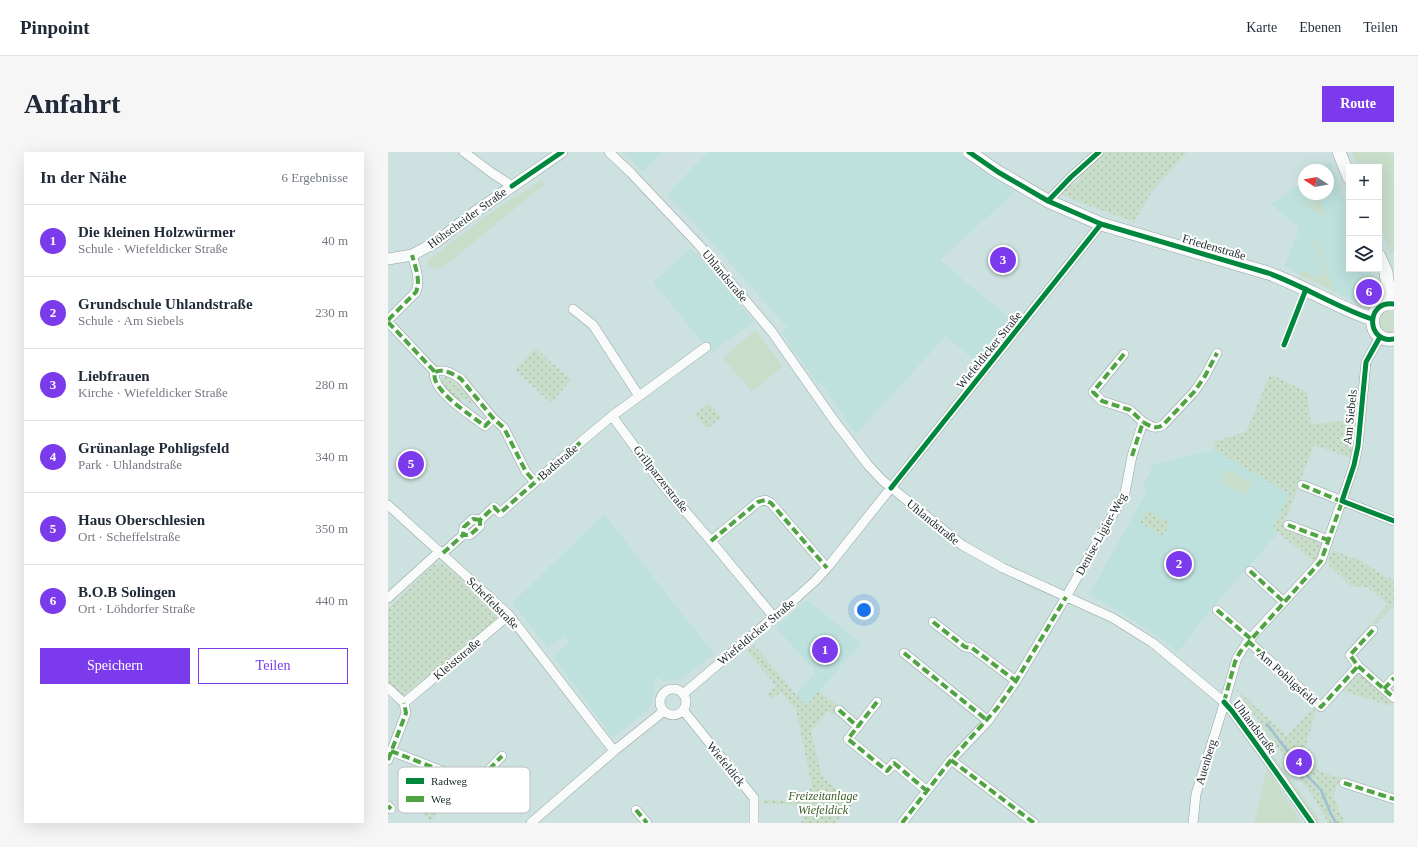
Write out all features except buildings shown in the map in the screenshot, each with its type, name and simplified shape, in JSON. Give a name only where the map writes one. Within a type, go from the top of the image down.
[{"type":"main road","name":"Friedenstraße","points":[[969,152],[998,172],[1048,201],[1101,224],[1268,273],[1306,289],[1353,312],[1372,319]]},
{"type":"main road","points":[[1338,152],[1346,171]]},
{"type":"main road","points":[[1382,263],[1386,272],[1392,304],[1384,305],[1379,308],[1372,319],[1373,326],[1375,332],[1380,337],[1390,340],[1394,339]]},
{"type":"street","points":[[464,152],[512,186]]},
{"type":"street","name":"Höhscheider Straße","points":[[388,259],[412,255],[436,242],[475,212],[562,152]]},
{"type":"street","name":"Uhlandstraße","points":[[609,152],[699,245],[772,332],[838,425],[868,465],[882,480],[962,545],[1003,568],[1113,618],[1153,643],[1224,702],[1232,711],[1312,823]]},
{"type":"street","points":[[1048,201],[1096,153]]},
{"type":"street","name":"Wiefeldicker Straße","points":[[683,694],[816,581],[1101,224]]},
{"type":"street","points":[[412,255],[418,278],[418,288],[416,292],[388,321],[435,372],[434,377],[440,390],[448,398],[485,426],[493,418]]},
{"type":"street","points":[[572,309],[593,325],[639,396]]},
{"type":"street","name":"Am Siebels","points":[[1224,702],[1237,658],[1249,640],[1321,561],[1354,465],[1358,446],[1366,362],[1380,337]]},
{"type":"street","name":"Badstraße","points":[[388,598],[463,534],[470,535],[480,526],[480,520],[494,507],[500,514],[612,416],[706,347]]},
{"type":"street","points":[[1124,354],[1093,392],[1102,401],[1130,410],[1143,422],[1154,427],[1158,427],[1163,424],[1194,392],[1205,376],[1217,353]]},
{"type":"street","points":[[435,372],[437,370],[442,371],[456,375],[461,379],[493,418],[504,428],[526,472],[535,482]]},
{"type":"street","name":"Grillparzerstraße","points":[[612,416],[662,484],[774,617]]},
{"type":"street","name":"Denise-Ligier-Weg","points":[[902,823],[951,760],[988,720],[1016,681],[1125,493],[1132,456],[1143,422]]},
{"type":"street","points":[[1302,485],[1394,521]]},
{"type":"street","points":[[711,541],[758,502],[765,500],[771,503],[827,568]]},
{"type":"street","name":"Scheffelstraße","points":[[388,505],[509,615],[614,751]]},
{"type":"street","points":[[1288,525],[1328,540]]},
{"type":"street","points":[[1250,571],[1284,602]]},
{"type":"street","points":[[1216,610],[1249,640]]},
{"type":"street","name":"Kleiststraße","points":[[404,703],[509,615]]},
{"type":"street","points":[[933,622],[965,646],[972,648],[1016,681]]},
{"type":"street","points":[[1373,630],[1350,655],[1358,666],[1394,698]]},
{"type":"street","name":"Am Pohligsfeld","points":[[1249,640],[1321,707],[1358,666]]},
{"type":"street","points":[[904,653],[988,720]]},
{"type":"street","points":[[1384,689],[1394,678]]},
{"type":"street","points":[[388,688],[404,703],[406,713],[388,760]]},
{"type":"street","points":[[673,689],[683,694],[686,702],[683,710],[680,713],[672,715],[664,711],[661,701],[665,692],[673,689]]},
{"type":"street","points":[[877,702],[848,739],[886,771],[894,763],[927,791]]},
{"type":"street","name":"Auenberg","points":[[1193,823],[1196,794],[1224,702]]},
{"type":"street","name":"Wiefeldick","points":[[683,710],[754,798],[754,823]]},
{"type":"street","points":[[839,710],[858,727]]},
{"type":"street","points":[[531,823],[614,751],[664,711]]},
{"type":"street","points":[[392,750],[433,767]]},
{"type":"street","points":[[491,767],[502,756]]},
{"type":"street","points":[[951,760],[1034,823]]},
{"type":"street","points":[[1344,783],[1394,799]]},
{"type":"street","points":[[636,810],[647,823]]},
{"type":"shaded area","points":[[623,152],[663,152],[642,172]]},
{"type":"shaded area","points":[[708,152],[957,152],[970,163],[1015,192],[940,260],[1012,320],[977,363],[946,336],[856,434],[820,382],[818,384],[781,333],[787,327],[697,226],[666,195]]},
{"type":"shaded area","points":[[1334,173],[1346,204],[1346,272],[1371,272],[1377,295],[1356,302],[1284,267],[1300,228],[1271,204],[1298,185],[1298,200],[1334,200]]},
{"type":"shaded area","points":[[691,248],[722,280],[754,322],[711,353],[653,282]]},
{"type":"shaded area","points":[[1214,449],[1289,494],[1274,528],[1279,532],[1210,610],[1178,652],[1127,616],[1089,595],[1147,491],[1142,488],[1153,465]]},
{"type":"shaded area","points":[[604,514],[714,654],[682,679],[663,682],[659,677],[652,682],[655,687],[651,707],[613,738],[553,656],[569,643],[564,636],[548,648],[512,603]]},
{"type":"shaded area","points":[[807,600],[861,643],[806,706],[796,694],[815,672],[776,627]]},
{"type":"green space","points":[[1105,152],[1187,152],[1151,193],[1134,222],[1071,199],[1064,196],[1062,193],[1069,186],[1078,182],[1080,174]]},
{"type":"green space","points":[[1352,152],[1386,152],[1394,155],[1394,251],[1391,255],[1382,230],[1382,164],[1357,164]]},
{"type":"green space","points":[[542,180],[545,184],[442,268],[431,268],[426,264],[428,260],[490,213]]},
{"type":"green space","points":[[1307,200],[1311,204],[1317,200],[1320,200],[1325,215],[1322,216],[1305,202]]},
{"type":"green space","points":[[1315,238],[1335,291],[1299,275],[1301,270],[1309,273],[1312,278],[1326,273],[1315,244],[1311,245]]},
{"type":"green space","points":[[1388,311],[1394,313],[1394,332],[1387,333],[1381,330],[1378,320],[1381,314]]},
{"type":"green space","points":[[755,330],[783,366],[752,392],[723,358]]},
{"type":"green space","points":[[535,348],[571,380],[551,403],[515,370]]},
{"type":"green space","points":[[1270,374],[1307,392],[1311,424],[1355,420],[1351,458],[1314,445],[1284,524],[1321,541],[1324,545],[1318,559],[1314,562],[1273,528],[1289,494],[1214,449],[1215,441],[1246,432]]},
{"type":"green space","points":[[447,376],[458,381],[477,403],[469,403],[467,399],[464,398],[459,403],[440,383],[443,378]]},
{"type":"green space","points":[[710,403],[721,417],[707,429],[695,414]]},
{"type":"green space","points":[[1227,469],[1252,483],[1246,495],[1220,481]]},
{"type":"green space","points":[[1147,510],[1170,523],[1163,536],[1140,523]]},
{"type":"green space","points":[[1332,550],[1362,561],[1384,576],[1394,580],[1394,607],[1391,608],[1375,625],[1372,622],[1388,604],[1367,587],[1351,586],[1327,563]]},
{"type":"green space","points":[[439,562],[445,565],[497,612],[499,616],[497,620],[402,696],[388,683],[388,609],[433,565]]},
{"type":"green space","name":"Freizeitanlage Wiefeldick","points":[[754,645],[806,706],[819,691],[841,708],[834,715],[828,711],[811,731],[822,776],[853,803],[836,823],[801,823],[804,811],[796,805],[763,804],[763,800],[797,801],[812,787],[796,710],[781,692],[772,699],[768,693],[776,686],[747,651]]},
{"type":"green space","points":[[1362,674],[1391,703],[1390,706],[1341,690],[1354,675]]},
{"type":"green space","points":[[1234,687],[1287,736],[1313,709],[1316,711],[1303,754],[1319,771],[1340,778],[1333,796],[1345,823],[1328,823],[1316,801]]},
{"type":"green space","points":[[1246,717],[1317,815],[1320,823],[1317,823],[1244,720]]},
{"type":"green space","points":[[1267,768],[1302,823],[1254,823]]},
{"type":"green space","points":[[424,813],[436,813],[431,823]]},
{"type":"waterway","points":[[1267,724],[1301,769],[1321,790],[1336,823]]},
{"type":"marked path","points":[[388,320],[416,292],[418,278],[412,255]]},
{"type":"marked path","points":[[388,322],[435,372],[435,379],[438,386],[453,402],[485,426],[493,418]]},
{"type":"marked path","points":[[1132,456],[1143,422],[1155,427],[1163,425],[1194,392],[1205,376],[1217,353]]},
{"type":"marked path","points":[[1124,354],[1093,392],[1102,401],[1130,410],[1143,422]]},
{"type":"marked path","points":[[435,372],[445,371],[461,379],[493,418],[504,428],[526,472],[535,482]]},
{"type":"marked path","points":[[480,520],[473,519],[464,527],[463,535],[470,535],[480,526],[480,520],[494,507],[500,513],[582,441]]},
{"type":"marked path","points":[[1302,485],[1345,503]]},
{"type":"marked path","points":[[1224,702],[1235,662],[1240,652],[1321,561],[1343,499]]},
{"type":"marked path","points":[[711,541],[758,502],[765,500],[771,503],[827,568]]},
{"type":"marked path","points":[[1288,525],[1328,540]]},
{"type":"marked path","points":[[443,553],[463,535]]},
{"type":"marked path","points":[[1250,571],[1284,602]]},
{"type":"marked path","points":[[902,823],[951,760],[998,707],[1016,681],[1066,597]]},
{"type":"marked path","points":[[1217,610],[1251,639]]},
{"type":"marked path","points":[[933,622],[965,647],[972,648],[1016,681]]},
{"type":"marked path","points":[[1373,630],[1350,655],[1358,666],[1394,698]]},
{"type":"marked path","points":[[1248,641],[1321,707],[1358,666]]},
{"type":"marked path","points":[[904,653],[988,721]]},
{"type":"marked path","points":[[1384,689],[1394,678]]},
{"type":"marked path","points":[[877,702],[848,739],[887,771],[894,763],[927,791]]},
{"type":"marked path","points":[[388,760],[406,713],[404,703]]},
{"type":"marked path","points":[[839,710],[858,727]]},
{"type":"marked path","points":[[391,751],[432,767]]},
{"type":"marked path","points":[[491,767],[502,756]]},
{"type":"marked path","points":[[951,760],[1034,823]]},
{"type":"marked path","points":[[1344,783],[1394,799]]},
{"type":"marked path","points":[[388,806],[391,809]]},
{"type":"marked path","points":[[636,810],[647,823]]},
{"type":"cycle path","points":[[512,186],[562,152]]},
{"type":"cycle path","points":[[969,152],[998,172],[1048,201],[1101,224],[1268,273],[1346,309],[1372,319]]},
{"type":"cycle path","points":[[1048,201],[1071,177],[1099,152]]},
{"type":"cycle path","points":[[891,488],[1101,224]]},
{"type":"cycle path","points":[[1284,345],[1306,289]]},
{"type":"cycle path","points":[[1394,304],[1385,305],[1378,308],[1374,315],[1373,322],[1374,329],[1378,335],[1385,339],[1394,339]]},
{"type":"cycle path","points":[[1380,337],[1366,362],[1358,446],[1354,465],[1342,501],[1394,521]]},
{"type":"cycle path","points":[[1224,702],[1312,823]]},
{"type":"place","name":"Liebfrauen","points":[[1003,260]]},
{"type":"place","name":"B.O.B Solingen","points":[[1369,292]]},
{"type":"place","name":"Haus Oberschlesien","points":[[411,464]]},
{"type":"place","name":"Grundschule Uhlandstraße","points":[[1179,564]]},
{"type":"place","name":"Die kleinen Holzwürmer","points":[[825,650]]},
{"type":"place","name":"Grünanlage Pohligsfeld","points":[[1299,762]]}]
